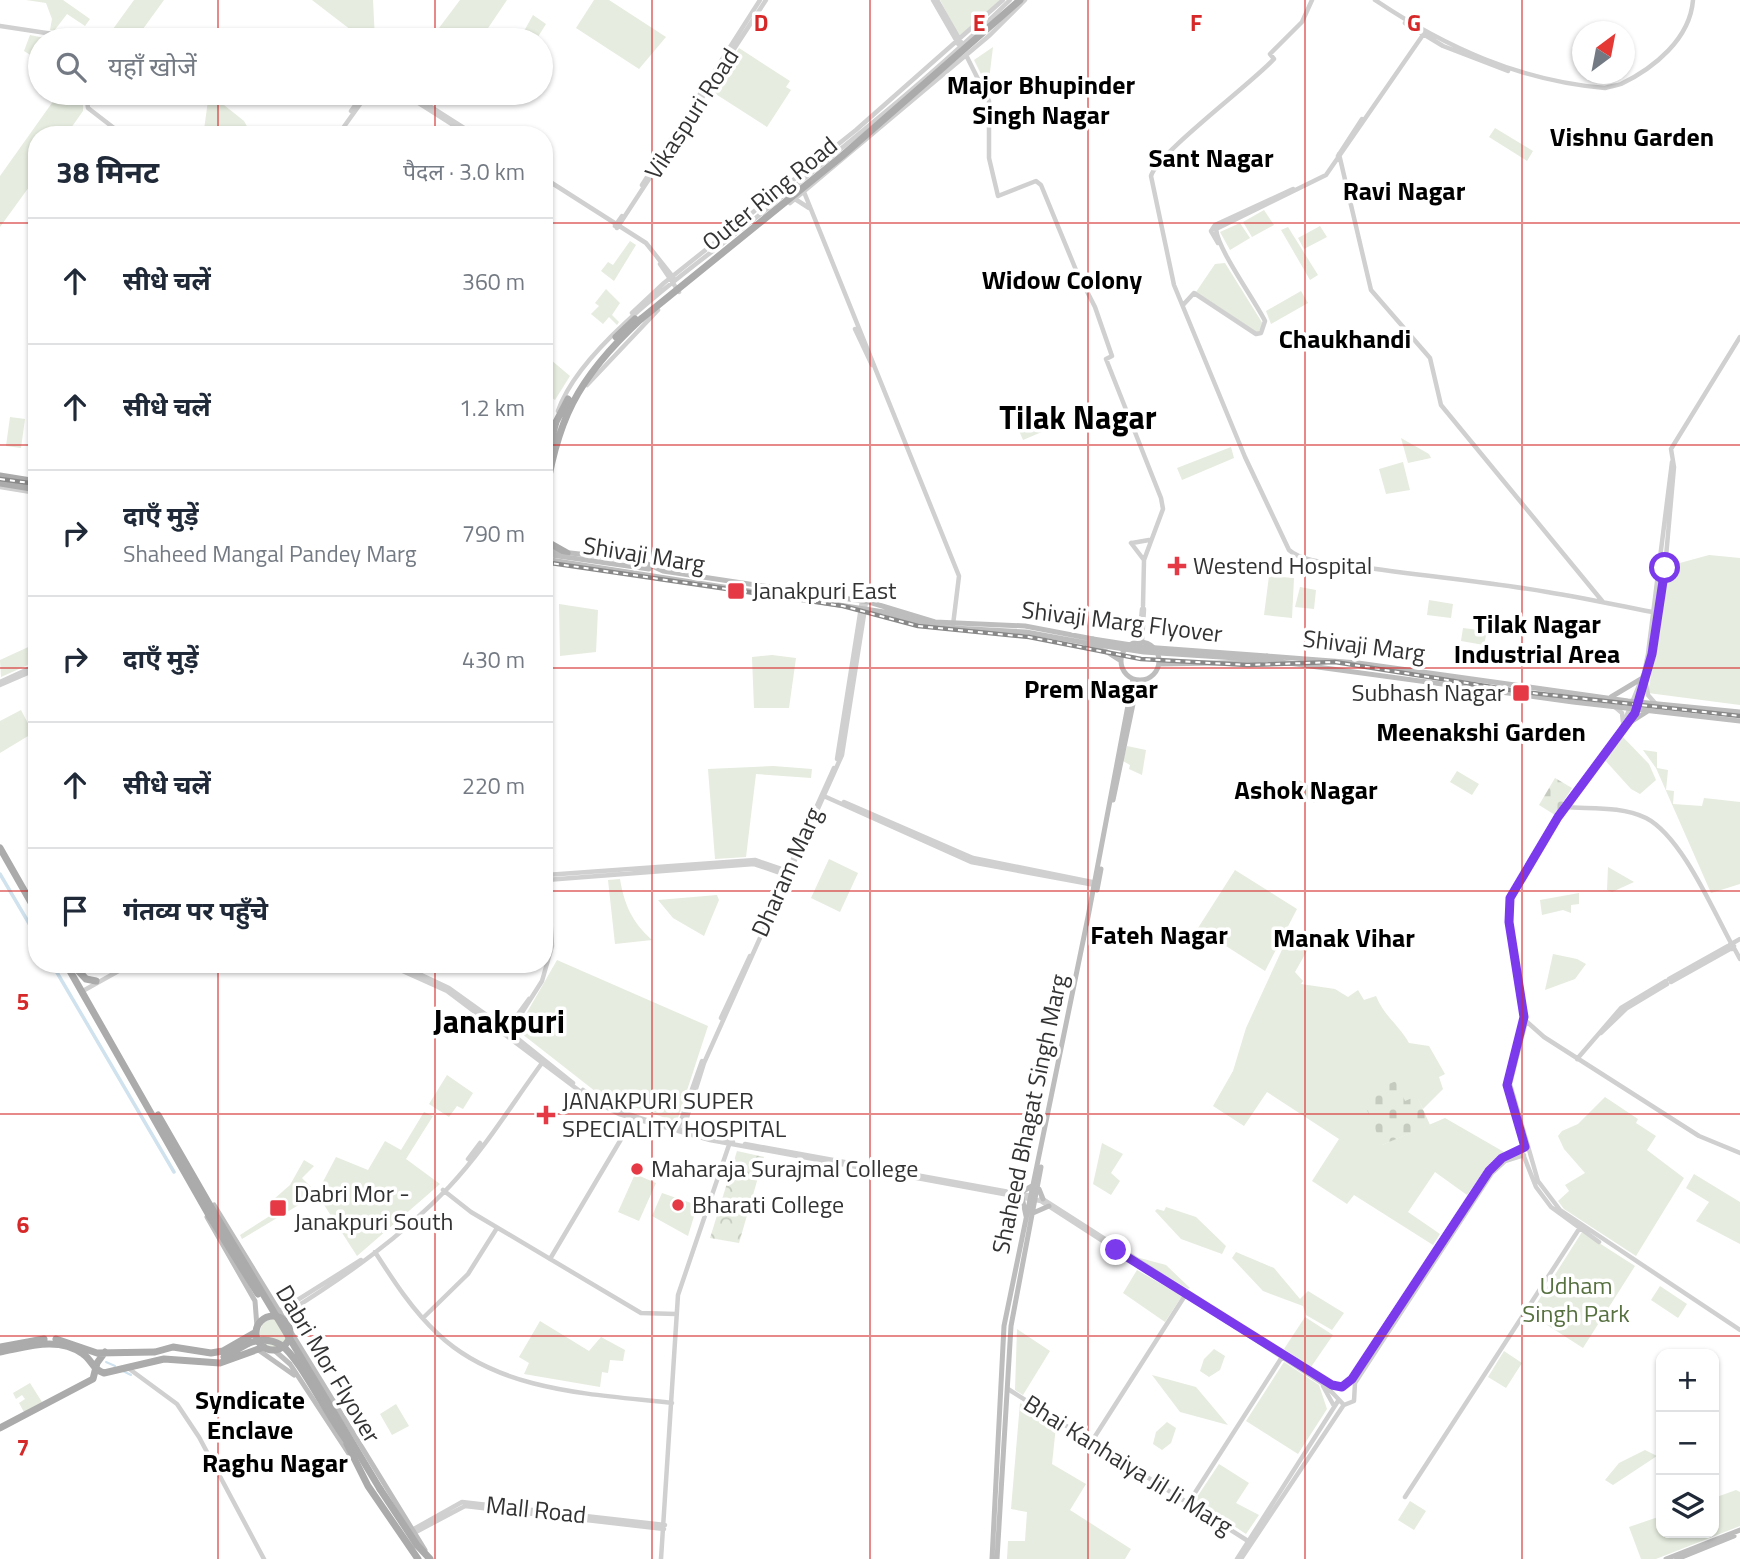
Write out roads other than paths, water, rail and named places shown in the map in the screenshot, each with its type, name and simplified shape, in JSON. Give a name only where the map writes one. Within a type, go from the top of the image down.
[{"type":"main road","name":"Outer Ring Road","points":[[553,433],[576,385],[614,339],[842,156],[1019,2]]},
{"type":"main road","name":"Outer Ring Road","points":[[553,456],[559,434],[579,388],[637,318]]},
{"type":"main road","points":[[0,476],[28,481]]},
{"type":"main road","points":[[0,485],[28,489]]},
{"type":"main road","points":[[553,547],[567,557]]},
{"type":"main road","name":"Shivaji Marg","points":[[553,557],[641,561],[663,571],[750,588]]},
{"type":"main road","name":"Shivaji Marg","points":[[567,557],[863,605],[953,627],[1029,633]]},
{"type":"main road","points":[[553,558],[663,571]]},
{"type":"main road","name":"Shivaji Marg","points":[[953,627],[1007,625]]},
{"type":"main road","name":"Shivaji Marg Flyover","points":[[1007,625],[1144,647],[1267,658]]},
{"type":"main road","points":[[1029,633],[1031,636],[1094,648],[1121,661],[1126,674],[1135,680],[1151,677],[1159,664],[1155,650],[1140,642],[1127,648],[1121,661]]},
{"type":"main road","name":"Shivaji Marg Flyover","points":[[1029,633],[1144,652],[1277,658]]},
{"type":"main road","name":"Shivaji Marg","points":[[1277,658],[1358,663],[1608,698],[1740,712]]},
{"type":"main road","name":"Shivaji Marg","points":[[1277,658],[1615,707],[1740,721]]},
{"type":"main road","points":[[1159,664],[1262,664],[1277,658]]},
{"type":"main road","points":[[1608,698],[1643,679]]},
{"type":"main road","name":"Shaheed Bhagat Singh Marg","points":[[995,1559],[1004,1326],[1033,1213],[1036,1185],[1135,680]]},
{"type":"main road","points":[[1623,725],[1648,711]]},
{"type":"main road","points":[[0,840],[28,889]]},
{"type":"main road","points":[[0,848],[28,897]]},
{"type":"main road","points":[[74,973],[82,990]]},
{"type":"main road","points":[[80,973],[96,983]]},
{"type":"main road","name":"Dabri Mor Flyover","points":[[82,990],[90,999],[201,1189],[212,1215],[317,1390],[354,1463],[418,1559]]},
{"type":"main road","name":"Dabri Mor Flyover","points":[[82,990],[192,1183],[373,1471],[380,1489],[417,1545],[429,1557]]},
{"type":"main road","points":[[192,1183],[216,1236],[257,1308],[260,1348],[297,1377]]},
{"type":"main road","points":[[1026,1219],[1021,1195],[1036,1185],[1043,1199]]},
{"type":"main road","points":[[201,1189],[207,1194],[285,1320],[373,1471],[429,1557]]},
{"type":"main road","name":"Shaheed Bhagat Singh Marg","points":[[995,1559],[1011,1326],[1026,1235],[1026,1219],[1034,1198]]},
{"type":"main road","points":[[1033,1213],[1049,1206]]},
{"type":"main road","points":[[250,1294],[254,1286],[262,1284]]},
{"type":"main road","points":[[0,1350],[58,1339],[92,1352],[139,1353],[173,1347],[211,1353],[223,1351],[257,1329],[267,1317],[285,1320]]},
{"type":"main road","points":[[274,1350],[286,1345],[291,1332]]},
{"type":"main road","points":[[159,1351],[209,1361],[265,1340],[288,1351],[338,1431],[373,1471]]},
{"type":"main road","points":[[0,1350],[60,1344],[83,1354],[95,1369],[112,1372]]},
{"type":"main road","points":[[0,1431],[112,1372],[142,1363],[181,1358],[197,1364],[220,1363],[260,1348],[274,1350],[283,1355],[354,1463]]},
{"type":"main road","points":[[0,1431],[89,1381],[95,1376],[95,1369],[106,1352]]},
{"type":"main road","points":[[139,1353],[142,1363]]},
{"type":"main road","points":[[297,1377],[313,1367]]},
{"type":"main road","points":[[363,1478],[373,1471]]},
{"type":"main road","points":[[1666,1559],[1740,1532]]},
{"type":"main road","points":[[1677,1559],[1740,1532]]},
{"type":"street","name":"Vikaspuri Road","points":[[617,226],[760,0]]},
{"type":"street","name":"Vikaspuri Road","points":[[617,226],[766,0]]},
{"type":"street","points":[[935,0],[940,13],[960,43]]},
{"type":"street","points":[[935,0],[960,43]]},
{"type":"street","points":[[637,318],[636,307],[673,280],[960,43],[1003,0]]},
{"type":"street","points":[[1312,0],[1302,22],[1270,54],[1274,59],[1185,138],[1151,174],[1167,262],[1183,305],[1245,457],[1292,552],[1413,576],[1444,577],[1655,612]]},
{"type":"street","points":[[1370,0],[1423,33],[1495,68],[1548,82],[1605,88],[1618,85],[1666,55],[1692,17],[1693,0]]},
{"type":"street","points":[[1375,0],[1423,33]]},
{"type":"street","name":"Outer Ring Road","points":[[637,318],[673,280],[805,178],[960,43],[1019,2]]},
{"type":"street","name":"Outer Ring Road","points":[[559,434],[583,389],[662,306],[967,57],[1019,2]]},
{"type":"street","points":[[0,26],[28,30]]},
{"type":"street","points":[[975,33],[982,42]]},
{"type":"street","points":[[1183,305],[1195,294],[1256,334],[1262,332],[1265,321],[1261,312],[1211,230],[1214,225],[1320,179],[1340,156],[1423,33]]},
{"type":"street","points":[[967,57],[989,101],[989,158],[998,196],[1036,181],[1048,203],[1095,307],[1112,356],[1106,359],[1163,509],[1149,540],[1144,561],[1140,642]]},
{"type":"street","points":[[934,68],[941,76]]},
{"type":"street","points":[[88,105],[111,126]]},
{"type":"street","points":[[342,126],[357,105]]},
{"type":"street","points":[[422,105],[455,126]]},
{"type":"street","points":[[429,105],[461,126]]},
{"type":"street","points":[[1340,156],[1372,291],[1430,358],[1441,405],[1604,603]]},
{"type":"street","points":[[813,170],[821,178]]},
{"type":"street","points":[[805,178],[812,186]]},
{"type":"street","points":[[553,186],[650,246],[681,291]]},
{"type":"street","points":[[802,193],[821,246],[872,365]]},
{"type":"street","points":[[802,193],[959,576],[953,627]]},
{"type":"street","points":[[779,199],[786,206]]},
{"type":"street","points":[[794,199],[809,208]]},
{"type":"street","points":[[654,298],[662,306]]},
{"type":"street","points":[[1740,337],[1671,450],[1655,612],[1643,679],[1633,709],[1565,807],[1510,898],[1509,922],[1525,1019],[1510,1084],[1526,1152],[1546,1194],[1559,1210],[1580,1228],[1740,1331]]},
{"type":"street","points":[[1144,561],[1131,543],[1149,540]]},
{"type":"street","points":[[553,557],[567,557]]},
{"type":"street","name":"Dharam Marg","points":[[680,1131],[714,1039],[824,795],[845,741],[863,605]]},
{"type":"street","points":[[0,683],[28,671]]},
{"type":"street","points":[[1643,679],[1646,691],[1655,703]]},
{"type":"street","points":[[1615,707],[1622,713],[1623,725]]},
{"type":"street","points":[[824,795],[971,862],[1096,884]]},
{"type":"street","points":[[1565,807],[1626,811],[1657,826],[1678,850],[1734,945],[1740,960]]},
{"type":"street","points":[[553,877],[755,860],[788,873]]},
{"type":"street","points":[[1578,1060],[1603,1030],[1625,1010],[1668,981],[1734,945]]},
{"type":"street","points":[[90,999],[96,983],[112,973]]},
{"type":"street","points":[[82,990],[114,973]]},
{"type":"street","points":[[407,973],[447,991],[520,1040],[543,1060]]},
{"type":"street","points":[[417,973],[449,988],[608,1107],[680,1131],[731,1143],[1043,1199],[1283,1355],[1332,1385],[1353,1390]]},
{"type":"street","points":[[535,992],[541,973]]},
{"type":"street","points":[[507,1032],[535,992],[542,973]]},
{"type":"street","points":[[496,1022],[508,1024],[516,1019]]},
{"type":"street","points":[[516,1019],[515,1031],[520,1040]]},
{"type":"street","points":[[1525,1019],[1541,1035],[1578,1060],[1699,1136],[1740,1153]]},
{"type":"street","points":[[285,1320],[288,1312],[375,1251],[444,1190],[543,1060]]},
{"type":"street","points":[[550,1259],[635,1116]]},
{"type":"street","points":[[663,1559],[677,1314],[682,1285],[731,1143]]},
{"type":"street","points":[[1239,1559],[1344,1405],[1354,1401],[1353,1390],[1489,1171],[1502,1158],[1526,1152]]},
{"type":"street","points":[[444,1190],[497,1228],[641,1312],[677,1314]]},
{"type":"street","points":[[1034,1198],[1187,1293]]},
{"type":"street","points":[[424,1317],[468,1273],[497,1228]]},
{"type":"street","points":[[1405,1497],[1580,1228]]},
{"type":"street","points":[[279,1311],[375,1251]]},
{"type":"street","points":[[375,1251],[444,1340],[469,1357],[527,1382],[583,1392],[672,1402]]},
{"type":"street","points":[[1239,1559],[1335,1406],[1342,1386],[1360,1369],[1433,1261]]},
{"type":"street","points":[[1092,1441],[1187,1293]]},
{"type":"street","points":[[1283,1355],[1321,1382],[1344,1405]]},
{"type":"street","points":[[1189,1502],[1283,1355]]},
{"type":"street","points":[[127,1368],[177,1404],[204,1447],[264,1559]]},
{"type":"street","points":[[1321,1382],[1335,1406]]},
{"type":"street","name":"Bhai Kanhaiya Jil Ji Marg","points":[[1008,1389],[1248,1541]]},
{"type":"street","points":[[1007,1397],[1021,1397]]},
{"type":"street","name":"Mall Road","points":[[413,1532],[463,1502],[665,1527]]},
{"type":"waterway","points":[[0,874],[28,922]]},
{"type":"waterway","points":[[57,973],[174,1172]]},
{"type":"waterway","points":[[106,1362],[115,1366]]},
{"type":"waterway","points":[[123,1371],[131,1375]]},
{"type":"railway","points":[[0,479],[28,483]]},
{"type":"railway","points":[[553,563],[843,606],[918,626],[1029,637],[1141,659],[1247,665],[1335,662],[1523,692],[1740,716]]},
{"type":"place","name":"Westend Hospital","points":[[1177,566]]},
{"type":"place","name":"Janakpuri East","points":[[736,591]]},
{"type":"place","name":"Subhash Nagar","points":[[1521,693]]},
{"type":"place","name":"JANAKPURI SUPER SPECIALITY HOSPITAL","points":[[546,1115]]},
{"type":"place","name":"Maharaja Surajmal College","points":[[637,1169]]},
{"type":"place","name":"Bharati College","points":[[678,1205]]},
{"type":"place","name":"Dabri Mor - Janakpuri South","points":[[278,1208]]},
{"type":"district","name":"Major Bhupinder Singh Nagar","points":[[1041,100]]},
{"type":"district","name":"Vishnu Garden","points":[[1632,137]]},
{"type":"district","name":"Sant Nagar","points":[[1211,158]]},
{"type":"district","name":"Ravi Nagar","points":[[1404,191]]},
{"type":"district","name":"Widow Colony","points":[[1062,280]]},
{"type":"district","name":"Chaukhandi","points":[[1345,339]]},
{"type":"district","name":"Tilak Nagar","points":[[1078,418]]},
{"type":"district","name":"Tilak Nagar Industrial Area","points":[[1537,639]]},
{"type":"district","name":"Prem Nagar","points":[[1091,689]]},
{"type":"district","name":"Meenakshi Garden","points":[[1481,732]]},
{"type":"district","name":"Ashok Nagar","points":[[1306,790]]},
{"type":"district","name":"Fateh Nagar","points":[[1159,935]]},
{"type":"district","name":"Manak Vihar","points":[[1344,938]]},
{"type":"district","name":"Janakpuri","points":[[499,1022]]},
{"type":"district","name":"Syndicate Enclave","points":[[250,1415]]},
{"type":"district","name":"Raghu Nagar","points":[[275,1463]]},
{"type":"park label","name":"Udham Singh Park","points":[[1576,1300]]}]
